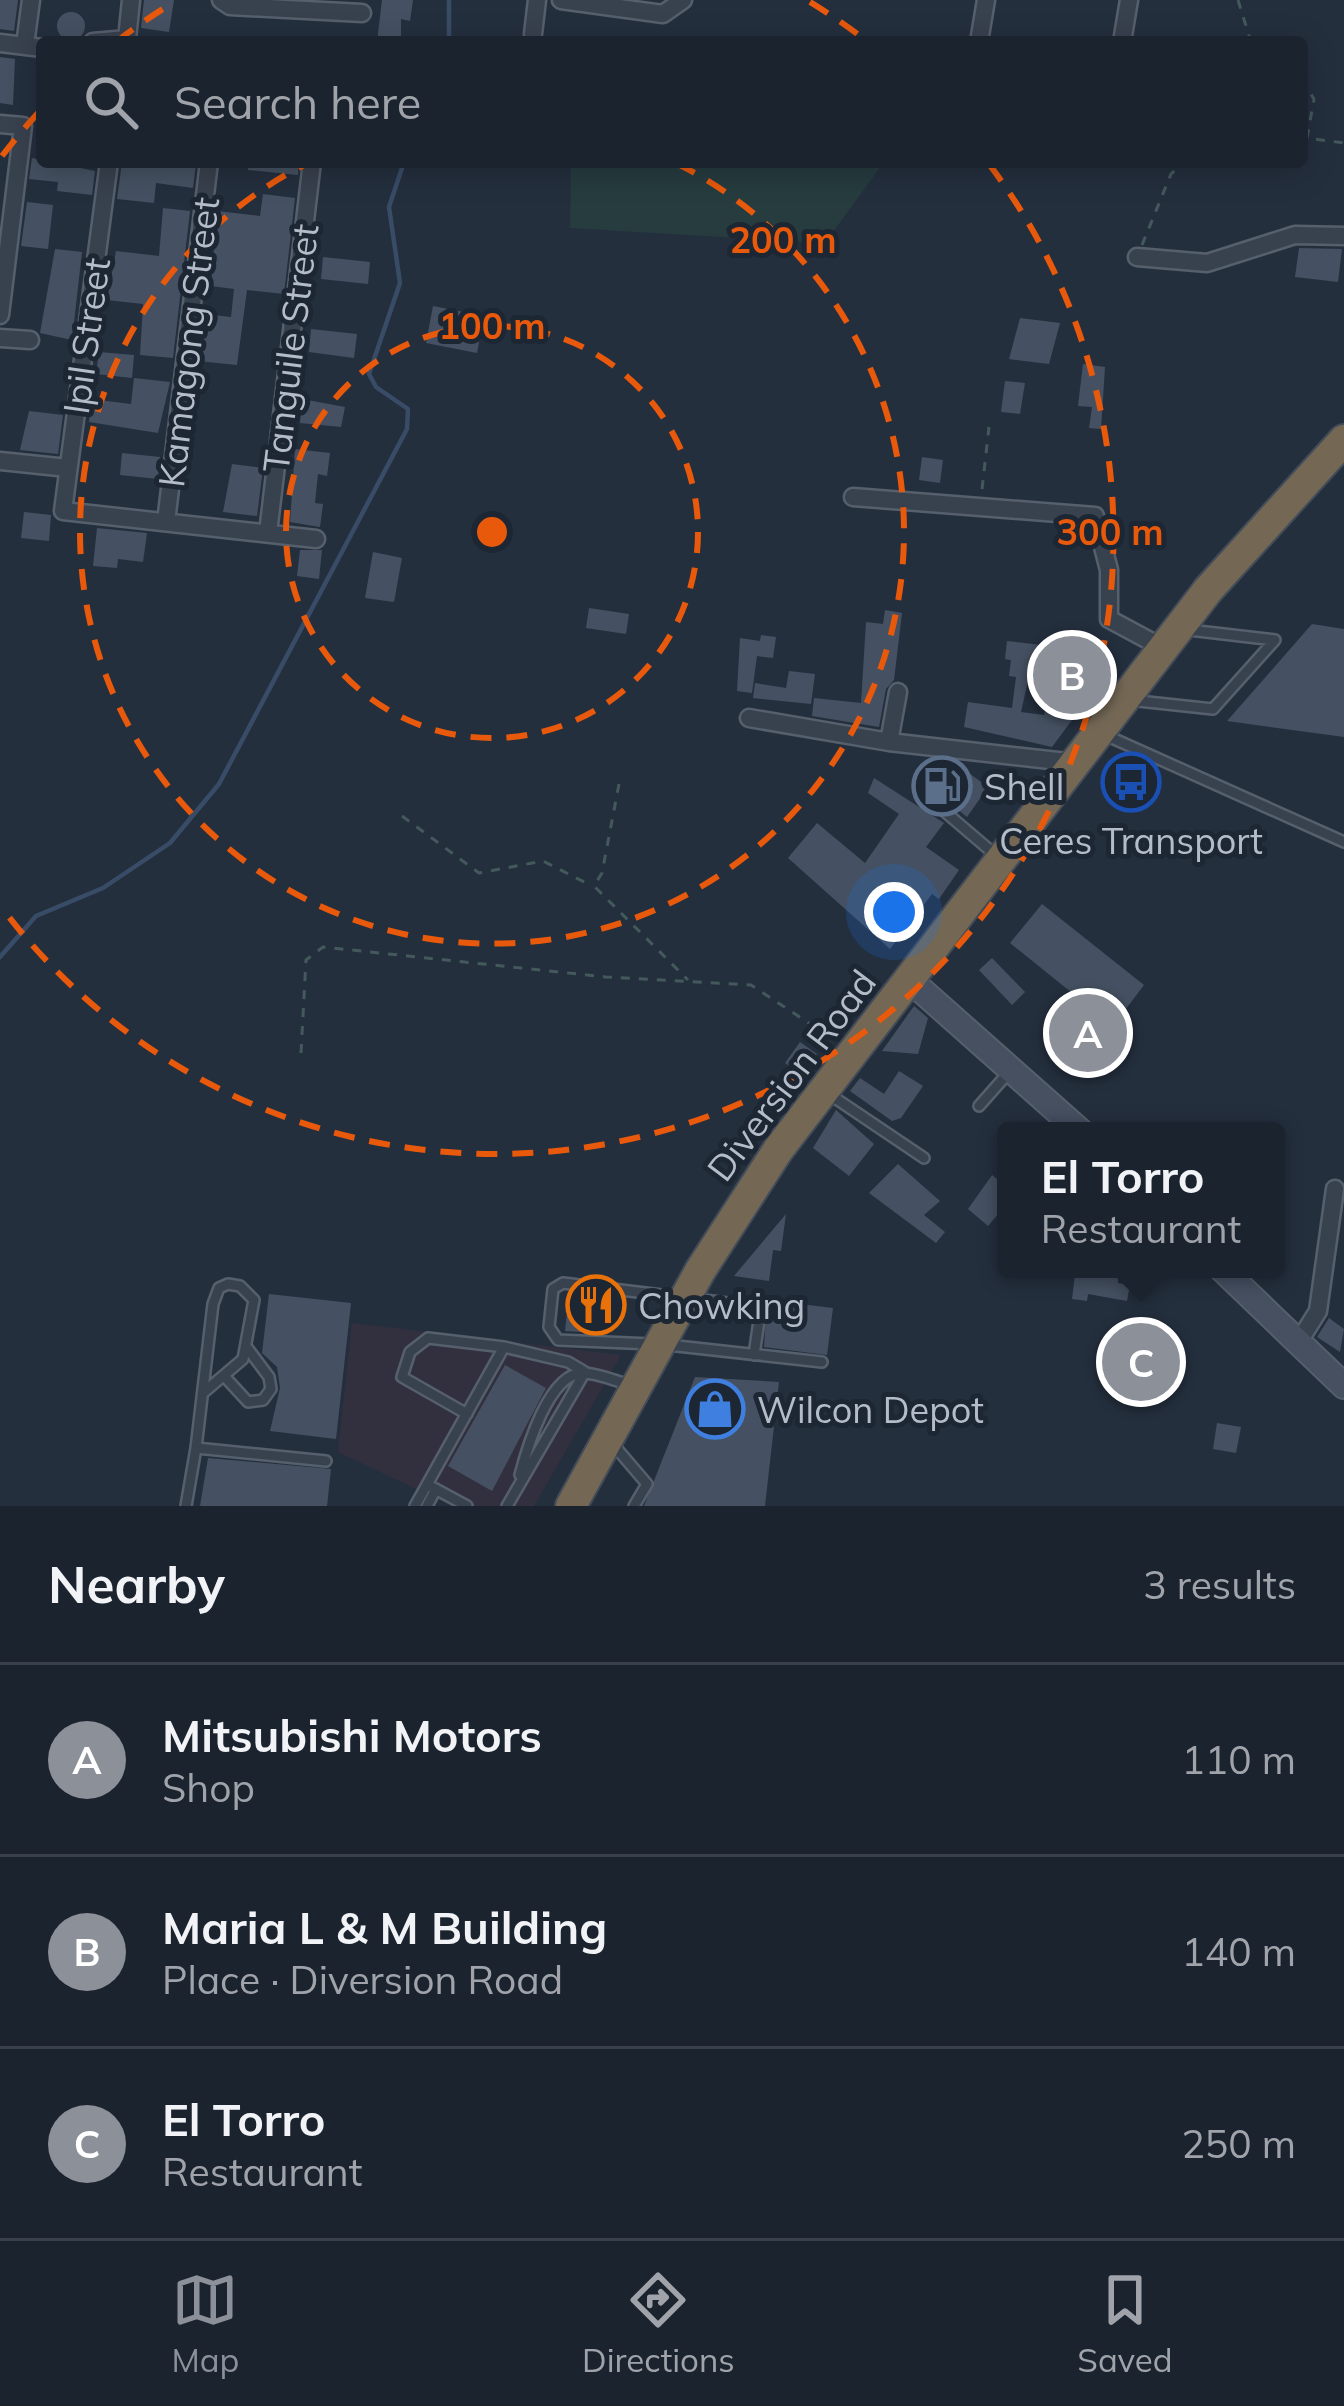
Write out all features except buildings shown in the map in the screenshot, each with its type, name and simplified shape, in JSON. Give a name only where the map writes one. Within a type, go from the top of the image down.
[{"type":"highway","name":"Diversion Road","points":[[571,1506],[737,1210],[823,1090],[1170,639],[1344,440]]},
{"type":"street","points":[[0,43],[34,47],[31,0]]},
{"type":"street","points":[[127,36],[131,0]]},
{"type":"street","points":[[221,0],[230,6],[362,13]]},
{"type":"street","points":[[533,34],[537,0]]},
{"type":"street","points":[[561,0],[663,14],[682,0]]},
{"type":"street","points":[[981,36],[986,0]]},
{"type":"street","points":[[1123,36],[1129,0]]},
{"type":"street","points":[[0,124],[23,126],[7,198],[0,315]]},
{"type":"street","name":"Ipil Street","points":[[108,168],[62,511],[166,522]]},
{"type":"street","name":"Kamagong Street","points":[[166,522],[208,168]]},
{"type":"street","name":"Tanguile Street","points":[[268,533],[311,168]]},
{"type":"street","points":[[1137,256],[1207,263],[1295,235],[1344,236]]},
{"type":"street","points":[[0,338],[30,340]]},
{"type":"street","points":[[0,461],[68,468]]},
{"type":"street","points":[[853,497],[981,503],[1094,516],[1109,570],[1109,619],[1170,639]]},
{"type":"street","points":[[166,522],[316,539]]},
{"type":"street","points":[[889,742],[898,692]]},
{"type":"street","points":[[749,718],[889,742],[1076,763]]},
{"type":"street","points":[[911,981],[1014,1067],[1067,1122]]},
{"type":"street","points":[[1298,1343],[1318,1311],[1335,1189]]},
{"type":"street","points":[[1325,1276],[1344,1269]]},
{"type":"street","points":[[1231,1278],[1298,1343],[1338,1371]]},
{"type":"lane","points":[[1124,699],[1213,709],[1274,640],[1170,639]]},
{"type":"lane","points":[[1099,732],[1344,842]]},
{"type":"lane","points":[[923,793],[1003,861]]},
{"type":"lane","points":[[979,1106],[1014,1067]]},
{"type":"lane","points":[[823,1090],[924,1158]]},
{"type":"lane","points":[[754,1355],[761,1307],[563,1282],[553,1289],[549,1327],[558,1340],[822,1362]]},
{"type":"lane","points":[[186,1506],[215,1295],[228,1284],[240,1286],[254,1300],[248,1349],[203,1393]]},
{"type":"lane","points":[[467,1414],[402,1377],[410,1352],[428,1338],[568,1362],[584,1372],[635,1387]]},
{"type":"lane","points":[[427,1506],[467,1414],[504,1348]]},
{"type":"lane","points":[[224,1376],[248,1402],[263,1400],[271,1389],[269,1377],[248,1349]]},
{"type":"lane","points":[[507,1506],[556,1389],[568,1376],[584,1372]]},
{"type":"lane","points":[[520,1476],[536,1463],[584,1372]]},
{"type":"lane","points":[[607,1437],[647,1484],[634,1506]]},
{"type":"lane","points":[[196,1448],[326,1461]]},
{"type":"lane","points":[[415,1506],[432,1487]]},
{"type":"lane","points":[[432,1487],[467,1506]]},
{"type":"path","points":[[1238,0],[1249,36]]},
{"type":"path","points":[[1308,90],[1313,99],[1308,123]]},
{"type":"path","points":[[1308,138],[1344,143]]},
{"type":"path","points":[[1137,256],[1178,168]]},
{"type":"path","points":[[981,503],[989,427]]},
{"type":"path","points":[[594,886],[602,873],[619,784]]},
{"type":"path","points":[[402,816],[479,874],[543,861],[594,886],[689,981]]},
{"type":"path","points":[[301,1052],[306,960],[323,947],[751,985],[824,1033]]},
{"type":"shaded area","points":[[352,1323],[621,1355],[534,1506],[452,1506],[338,1452]]},
{"type":"green space","points":[[571,168],[880,168],[825,243],[570,228]]},
{"type":"waterway","points":[[449,0],[449,36]]},
{"type":"waterway","points":[[0,957],[36,916],[103,888],[170,843],[219,784],[407,429],[408,409],[376,387],[369,374],[400,283],[389,207],[402,168]]},
{"type":"place","name":"Maria L & M Building","points":[[1072,675]]},
{"type":"place","name":"Ceres Transport","points":[[1131,782]]},
{"type":"place","name":"Shell","points":[[942,786]]},
{"type":"place","name":"Mitsubishi Motors","points":[[1088,1033]]},
{"type":"place","name":"Chowking","points":[[596,1305]]},
{"type":"place","name":"El Torro","points":[[1141,1362]]},
{"type":"place","name":"Wilcon Depot","points":[[715,1409]]}]
